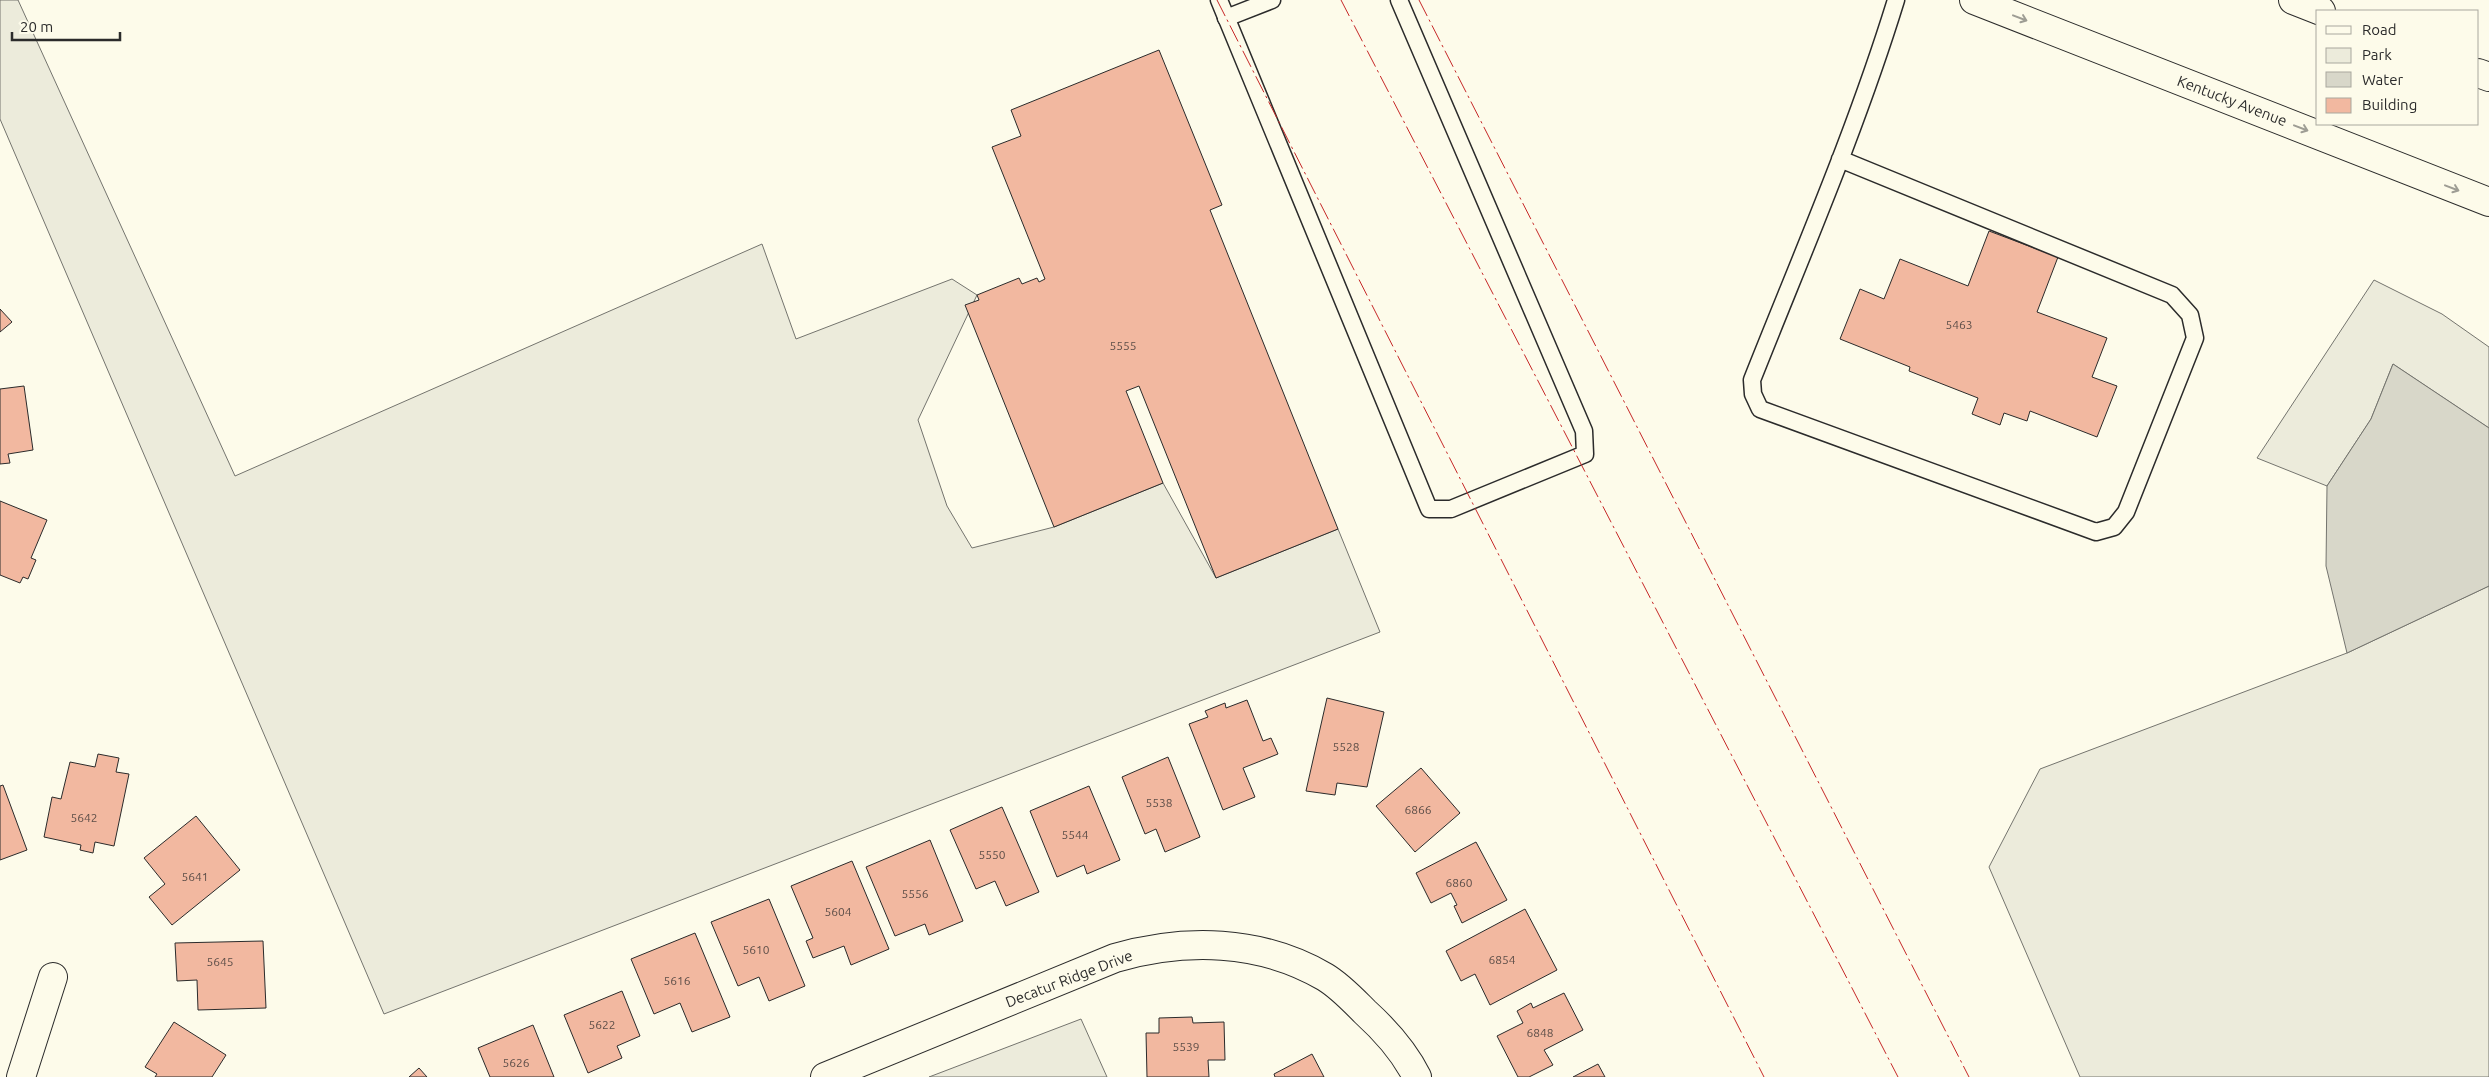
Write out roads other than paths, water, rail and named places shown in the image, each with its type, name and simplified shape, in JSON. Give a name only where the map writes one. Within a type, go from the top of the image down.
[{"type":"street","name":"Kentucky Avenue","points":[[1974,0],[2489,202]]},
{"type":"street","points":[[2293,0],[2318,10]]},
{"type":"street","name":"Decatur Ridge Drive","points":[[825,1077],[1115,958],[1154,948],[1193,944],[1222,945],[1275,955],[1324,977],[1390,1035],[1417,1077]]},
{"type":"street","points":[[21,1077],[53,977]]},
{"type":"lane","points":[[1219,0],[1429,509],[1451,508],[1586,454],[1584,431],[1399,0]]},
{"type":"lane","points":[[1226,18],[1272,0]]},
{"type":"lane","points":[[1840,159],[2172,295],[2190,315],[2195,338],[2126,512],[2114,527],[2096,532],[1760,409],[1753,394],[1752,380],[1840,159],[1866,94],[1896,0]]},
{"type":"water","points":[[2393,364],[2489,428],[2489,586],[2347,653],[2326,566],[2327,486],[2371,419]]}]
